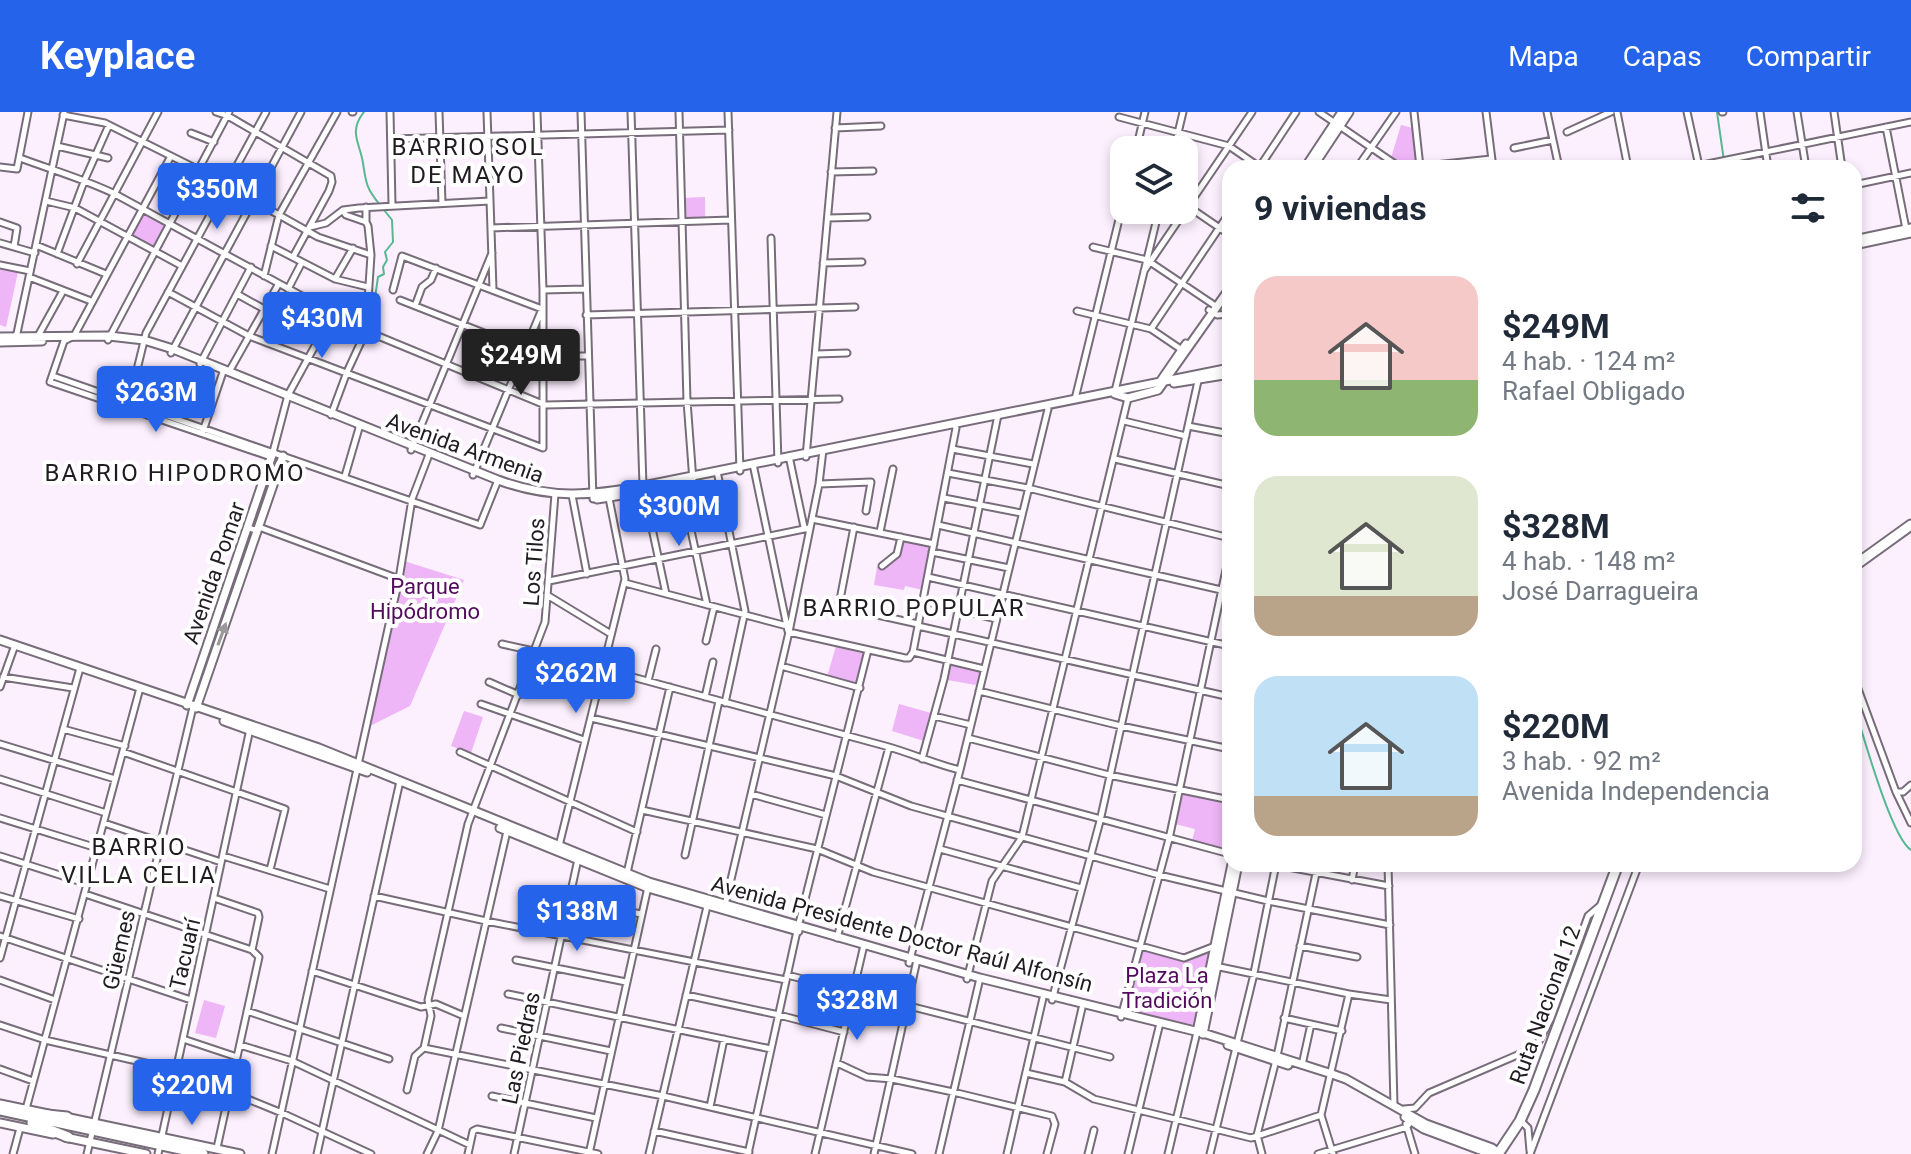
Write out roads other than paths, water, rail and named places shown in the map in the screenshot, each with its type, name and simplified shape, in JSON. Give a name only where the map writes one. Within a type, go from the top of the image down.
[{"type":"highway","points":[[1862,560],[1911,525]]},
{"type":"highway","name":"Ruta Nacional 12","points":[[1498,1154],[1520,1121],[1534,1090],[1615,872]]},
{"type":"highway","points":[[2,1110],[93,1133],[203,1154]]},
{"type":"highway","points":[[2,1110],[67,1117]]},
{"type":"highway","points":[[2,1110],[19,1123],[68,1137]]},
{"type":"highway","points":[[19,1123],[93,1133]]},
{"type":"highway","points":[[159,1146],[182,1154]]},
{"type":"main road","points":[[1317,160],[1342,112]]},
{"type":"main road","points":[[1311,160],[1349,112]]},
{"type":"main road","points":[[1862,240],[1909,231]]},
{"type":"main road","points":[[1213,309],[1222,293]]},
{"type":"main road","points":[[1115,392],[1128,398],[1155,393],[1222,298]]},
{"type":"main road","name":"Avenida Armenia","points":[[38,339],[74,336],[108,338],[172,351],[528,494],[572,497],[609,495],[692,479],[1163,382]]},
{"type":"main road","name":"Avenida Armenia","points":[[0,340],[108,338]]},
{"type":"main road","points":[[1163,382],[1175,369],[1184,351]]},
{"type":"main road","points":[[1175,369],[1184,378]]},
{"type":"main road","points":[[1163,382],[1222,372]]},
{"type":"main road","points":[[1163,382],[1198,381],[1222,374]]},
{"type":"main road","name":"Avenida Armenia","points":[[1047,407],[1115,392]]},
{"type":"main road","name":"Avenida Pomar","points":[[192,707],[250,552],[272,454]]},
{"type":"main road","name":"Avenida Pomar","points":[[192,707],[254,528],[283,456]]},
{"type":"main road","name":"Avenida Presidente Doctor Raúl Alfonsín","points":[[0,640],[400,782],[648,885],[979,980],[1237,1045],[1346,1079],[1394,1106],[1409,1119]]},
{"type":"main road","points":[[1200,1034],[1233,872]]},
{"type":"main road","name":"Avenida Presidente Doctor Raúl Alfonsín","points":[[798,929],[863,948]]},
{"type":"main road","name":"Avenida Presidente Doctor Raúl Alfonsín","points":[[1049,998],[1121,1015]]},
{"type":"main road","name":"Avenida Presidente Doctor Raúl Alfonsín","points":[[1276,1058],[1330,1076],[1409,1119],[1498,1154]]},
{"type":"main road","points":[[2,1110],[25,1110],[67,1117],[93,1133],[146,1154]]},
{"type":"main road","points":[[0,1123],[19,1123]]},
{"type":"main road","points":[[68,1137],[93,1133]]},
{"type":"main road","points":[[159,1146],[217,1148],[240,1154]]},
{"type":"street","points":[[0,167],[17,169],[28,112]]},
{"type":"street","points":[[77,264],[158,112]]},
{"type":"street","points":[[216,112],[228,114],[329,173],[332,180],[329,191],[293,257]]},
{"type":"street","points":[[128,406],[143,343],[266,112]]},
{"type":"street","points":[[172,351],[301,112]]},
{"type":"street","points":[[264,276],[279,215],[337,112]]},
{"type":"street","points":[[390,112],[392,204]]},
{"type":"street","points":[[439,112],[442,203]]},
{"type":"street","points":[[487,112],[493,289]]},
{"type":"street","points":[[168,292],[249,336],[543,448],[543,290],[537,112]]},
{"type":"street","points":[[581,112],[593,497]]},
{"type":"street","points":[[631,112],[638,403],[644,488],[666,594]]},
{"type":"street","points":[[679,112],[692,479]]},
{"type":"street","points":[[728,112],[739,469]]},
{"type":"street","points":[[806,455],[837,112]]},
{"type":"street","points":[[1139,136],[1145,112]]},
{"type":"street","points":[[1177,136],[1183,112]]},
{"type":"street","points":[[1198,193],[1249,112]]},
{"type":"street","points":[[1265,160],[1296,112]]},
{"type":"street","points":[[1319,112],[1391,160]]},
{"type":"street","points":[[1363,160],[1396,112]]},
{"type":"street","points":[[1414,112],[1419,160]]},
{"type":"street","points":[[1483,160],[1491,159],[1486,112]]},
{"type":"street","points":[[1547,112],[1557,160]]},
{"type":"street","points":[[1567,132],[1611,112]]},
{"type":"street","points":[[1617,112],[1626,160]]},
{"type":"street","points":[[1687,112],[1697,160]]},
{"type":"street","points":[[1760,112],[1766,160]]},
{"type":"street","points":[[1797,112],[1805,160]]},
{"type":"street","points":[[1834,112],[1841,160]]},
{"type":"street","points":[[16,339],[64,113],[109,125],[144,141],[318,237],[371,255]]},
{"type":"street","points":[[108,338],[228,114]]},
{"type":"street","points":[[1119,117],[1229,146],[1249,160]]},
{"type":"street","points":[[1729,160],[1911,122]]},
{"type":"street","points":[[57,254],[109,125]]},
{"type":"street","points":[[835,128],[881,126]]},
{"type":"street","points":[[1886,127],[1909,231]]},
{"type":"street","points":[[391,139],[729,130]]},
{"type":"street","points":[[191,133],[214,142]]},
{"type":"street","points":[[1514,148],[1553,140]]},
{"type":"street","points":[[57,146],[108,158]]},
{"type":"street","points":[[171,156],[74,336],[64,341],[52,379],[482,525],[498,482]]},
{"type":"street","points":[[20,158],[85,179],[366,331],[545,405],[839,399]]},
{"type":"street","points":[[831,172],[873,171]]},
{"type":"street","points":[[1862,183],[1911,173]]},
{"type":"street","points":[[46,201],[75,208],[182,266]]},
{"type":"street","points":[[308,229],[326,223],[343,210],[392,204],[490,201]]},
{"type":"street","points":[[331,414],[366,331],[371,255],[366,207]]},
{"type":"street","points":[[343,210],[346,215],[366,222]]},
{"type":"street","points":[[1198,213],[1220,227]]},
{"type":"street","points":[[828,218],[867,217]]},
{"type":"street","points":[[491,228],[731,220]]},
{"type":"street","points":[[0,222],[17,228],[14,247]]},
{"type":"street","points":[[1075,399],[1118,224]]},
{"type":"street","points":[[1149,261],[1156,224]]},
{"type":"street","points":[[1115,392],[1144,271],[1176,224]]},
{"type":"street","points":[[1151,329],[1222,224]]},
{"type":"street","points":[[771,238],[777,461]]},
{"type":"street","points":[[0,243],[35,253]]},
{"type":"street","points":[[36,245],[106,274]]},
{"type":"street","points":[[271,246],[335,279],[368,287]]},
{"type":"street","points":[[1093,247],[1149,261],[1181,282],[1217,315],[1222,315]]},
{"type":"street","points":[[335,279],[353,248]]},
{"type":"street","points":[[412,447],[492,253]]},
{"type":"street","points":[[393,290],[402,256],[542,309]]},
{"type":"street","points":[[288,289],[302,262]]},
{"type":"street","points":[[823,263],[862,262]]},
{"type":"street","points":[[0,265],[30,274],[91,301]]},
{"type":"street","points":[[201,362],[251,267]]},
{"type":"street","points":[[415,306],[422,287],[431,280],[436,268]]},
{"type":"street","points":[[202,431],[226,371],[278,285]]},
{"type":"street","points":[[543,290],[585,289]]},
{"type":"street","points":[[38,339],[63,291]]},
{"type":"street","points":[[237,294],[279,320],[319,338]]},
{"type":"street","points":[[400,300],[543,356],[587,356]]},
{"type":"street","points":[[586,315],[855,307]]},
{"type":"street","points":[[474,473],[542,309]]},
{"type":"street","points":[[1077,311],[1151,329],[1184,351]]},
{"type":"street","points":[[272,454],[288,397],[333,313]]},
{"type":"street","points":[[267,343],[279,320]]},
{"type":"street","points":[[816,354],[847,353]]},
{"type":"street","points":[[1007,1154],[1034,1038],[1071,927],[1100,821],[1198,381]]},
{"type":"street","points":[[968,977],[992,881],[1022,837],[1128,398]]},
{"type":"street","points":[[874,1154],[892,1079],[929,887],[1047,407]]},
{"type":"street","points":[[922,759],[949,660],[999,417]]},
{"type":"street","points":[[1124,421],[1186,436]]},
{"type":"street","points":[[345,476],[358,425]]},
{"type":"street","points":[[625,583],[745,613],[788,629],[868,650],[905,658],[912,656],[944,498],[955,426]]},
{"type":"street","points":[[1188,426],[1222,432]]},
{"type":"street","points":[[952,449],[1033,464]]},
{"type":"street","points":[[725,907],[781,666],[824,452]]},
{"type":"street","points":[[272,1154],[399,579],[412,499],[429,454]]},
{"type":"street","points":[[790,458],[807,528]]},
{"type":"street","points":[[1115,459],[1222,484]]},
{"type":"street","points":[[753,466],[788,629]]},
{"type":"street","points":[[880,532],[893,469]]},
{"type":"street","points":[[948,473],[1028,488],[1222,536]]},
{"type":"street","points":[[685,855],[709,745],[745,613],[717,474]]},
{"type":"street","points":[[680,481],[707,605]]},
{"type":"street","points":[[819,484],[871,482],[866,511]]},
{"type":"street","points":[[558,848],[625,583],[609,495]]},
{"type":"street","name":"Los Tilos","points":[[407,1090],[415,1056],[424,1048],[431,1016],[428,1006],[468,824],[545,622],[555,496]]},
{"type":"street","points":[[572,497],[587,574]]},
{"type":"street","points":[[944,498],[1021,513]]},
{"type":"street","points":[[812,519],[934,544]]},
{"type":"street","points":[[938,525],[1222,590],[1169,839],[1121,1015]]},
{"type":"street","points":[[838,610],[854,527]]},
{"type":"street","points":[[254,528],[399,579]]},
{"type":"street","points":[[549,581],[807,528]]},
{"type":"street","points":[[882,566],[897,554],[901,537]]},
{"type":"street","points":[[932,552],[1009,568]]},
{"type":"street","points":[[928,577],[1222,644]]},
{"type":"street","points":[[547,595],[611,634]]},
{"type":"street","points":[[923,601],[996,619]]},
{"type":"street","points":[[706,641],[714,607]]},
{"type":"street","points":[[873,614],[1132,677],[1222,695]]},
{"type":"street","points":[[502,644],[770,713],[960,770]]},
{"type":"street","points":[[0,687],[15,645]]},
{"type":"street","points":[[648,681],[656,649]]},
{"type":"street","points":[[654,1131],[748,1153],[817,849],[868,650]]},
{"type":"street","points":[[913,652],[984,669]]},
{"type":"street","points":[[705,697],[713,662]]},
{"type":"street","points":[[781,666],[860,688]]},
{"type":"street","points":[[0,958],[2,937],[36,830],[80,668]]},
{"type":"street","points":[[3,677],[73,688]]},
{"type":"street","points":[[489,682],[519,695]]},
{"type":"street","points":[[626,877],[670,687]]},
{"type":"street","points":[[25,1110],[140,688]]},
{"type":"street","points":[[979,691],[1222,747]]},
{"type":"street","points":[[1862,700],[1896,792],[1911,823]]},
{"type":"street","points":[[481,704],[584,740]]},
{"type":"street","name":"Güemes","points":[[87,1154],[192,707]]},
{"type":"street","points":[[934,716],[971,725]]},
{"type":"street","points":[[591,718],[836,776],[876,794],[947,816],[1159,875],[1308,910],[1390,925]]},
{"type":"street","name":"Tacuarí","points":[[159,1146],[250,728]]},
{"type":"street","points":[[63,729],[285,809],[270,870]]},
{"type":"street","points":[[968,738],[1109,775],[1222,798]]},
{"type":"street","points":[[0,744],[115,779]]},
{"type":"street","points":[[837,938],[889,747]]},
{"type":"street","points":[[460,752],[637,832]]},
{"type":"street","points":[[0,779],[106,813]]},
{"type":"street","points":[[957,780],[1222,852]]},
{"type":"street","points":[[317,1154],[400,782]]},
{"type":"street","points":[[1896,792],[1903,792],[1911,785]]},
{"type":"street","points":[[751,794],[826,815]]},
{"type":"street","points":[[642,810],[817,849],[858,867],[1184,958],[1217,946]]},
{"type":"street","points":[[0,818],[97,848]]},
{"type":"street","points":[[104,823],[330,889]]},
{"type":"street","points":[[427,1154],[438,1131],[508,829]]},
{"type":"street","points":[[940,849],[1081,888]]},
{"type":"street","points":[[0,856],[88,884]]},
{"type":"street","name":"Las Piedras","points":[[514,1154],[579,857]]},
{"type":"street","points":[[1210,1154],[1254,973],[1273,872]]},
{"type":"street","points":[[1311,872],[1389,886]]},
{"type":"street","points":[[1352,880],[1354,872]]},
{"type":"street","points":[[1388,872],[1394,1106],[1411,1109],[1419,1105]]},
{"type":"street","points":[[1530,1154],[1636,872]]},
{"type":"street","points":[[1262,1154],[1257,1135],[1316,873]]},
{"type":"street","points":[[589,1153],[648,885]]},
{"type":"street","points":[[531,893],[641,914]]},
{"type":"street","points":[[85,894],[206,934],[255,952],[259,957],[217,1148]]},
{"type":"street","points":[[0,896],[79,919]]},
{"type":"street","points":[[374,896],[486,921],[855,990],[970,1023],[1110,1057]]},
{"type":"street","points":[[214,898],[255,911],[259,917],[255,952]]},
{"type":"street","points":[[649,1154],[707,903]]},
{"type":"street","points":[[1318,1154],[1332,1152],[1409,1119],[1429,1093],[1536,1047],[1551,1018],[1588,916],[1603,904]]},
{"type":"street","points":[[2,937],[191,1000]]},
{"type":"street","points":[[1300,946],[1357,957]]},
{"type":"street","points":[[815,1154],[863,948]]},
{"type":"street","points":[[516,960],[626,982]]},
{"type":"street","points":[[1214,965],[1391,1000]]},
{"type":"street","points":[[312,971],[421,1007],[436,1004],[464,1016]]},
{"type":"street","points":[[0,980],[55,1000]]},
{"type":"street","points":[[939,1154],[979,980]]},
{"type":"street","points":[[508,994],[771,1049]]},
{"type":"street","points":[[1332,1152],[1321,1115],[1349,994]]},
{"type":"street","points":[[686,995],[844,1032]]},
{"type":"street","points":[[1065,1082],[1082,1008]]},
{"type":"street","points":[[247,1011],[389,1059]]},
{"type":"street","points":[[1284,1018],[1342,1031]]},
{"type":"street","points":[[1302,1065],[1311,1024]]},
{"type":"street","points":[[0,1025],[45,1040],[176,1070],[282,1113],[371,1154]]},
{"type":"street","points":[[1128,1154],[1160,1025]]},
{"type":"street","points":[[501,1028],[611,1051]]},
{"type":"street","points":[[1168,1154],[1200,1034]]},
{"type":"street","points":[[183,1039],[237,1057]]},
{"type":"street","points":[[710,1107],[724,1039]]},
{"type":"street","points":[[240,1045],[292,1061],[470,1145]]},
{"type":"street","points":[[424,1048],[663,1096],[912,1154]]},
{"type":"street","points":[[837,1063],[867,1077],[892,1079],[1052,1116],[1055,1124],[1047,1154]]},
{"type":"street","points":[[0,1069],[33,1081]]},
{"type":"street","points":[[1026,1073],[1065,1082],[1094,1099],[1251,1138],[1321,1115]]},
{"type":"street","points":[[492,1096],[596,1118]]},
{"type":"street","points":[[1409,1119],[1415,1154]]},
{"type":"street","points":[[1520,1121],[1527,1125],[1530,1154]]},
{"type":"street","points":[[13,1154],[19,1123]]},
{"type":"street","points":[[468,1154],[473,1131],[477,1129],[598,1154]]},
{"type":"street","points":[[1088,1154],[1094,1130]]},
{"type":"waterway","points":[[364,112],[359,119],[356,138],[367,185],[380,205]]},
{"type":"waterway","points":[[1717,112],[1724,160]]},
{"type":"waterway","points":[[371,310],[378,277],[384,274],[385,252],[393,242],[392,220],[384,210]]},
{"type":"waterway","points":[[1862,731],[1895,826],[1911,850]]},
{"type":"district","name":"BARRIO SOL DE MAYO","points":[[468,161]]},
{"type":"district","name":"BARRIO HIPODROMO","points":[[175,473]]},
{"type":"district","name":"BARRIO POPULAR","points":[[914,608]]},
{"type":"district","name":"BARRIO VILLA CELIA","points":[[139,861]]},
{"type":"park label","name":"Parque Hipódromo","points":[[425,598]]},
{"type":"park label","name":"Plaza La Tradición","points":[[1167,988]]}]
